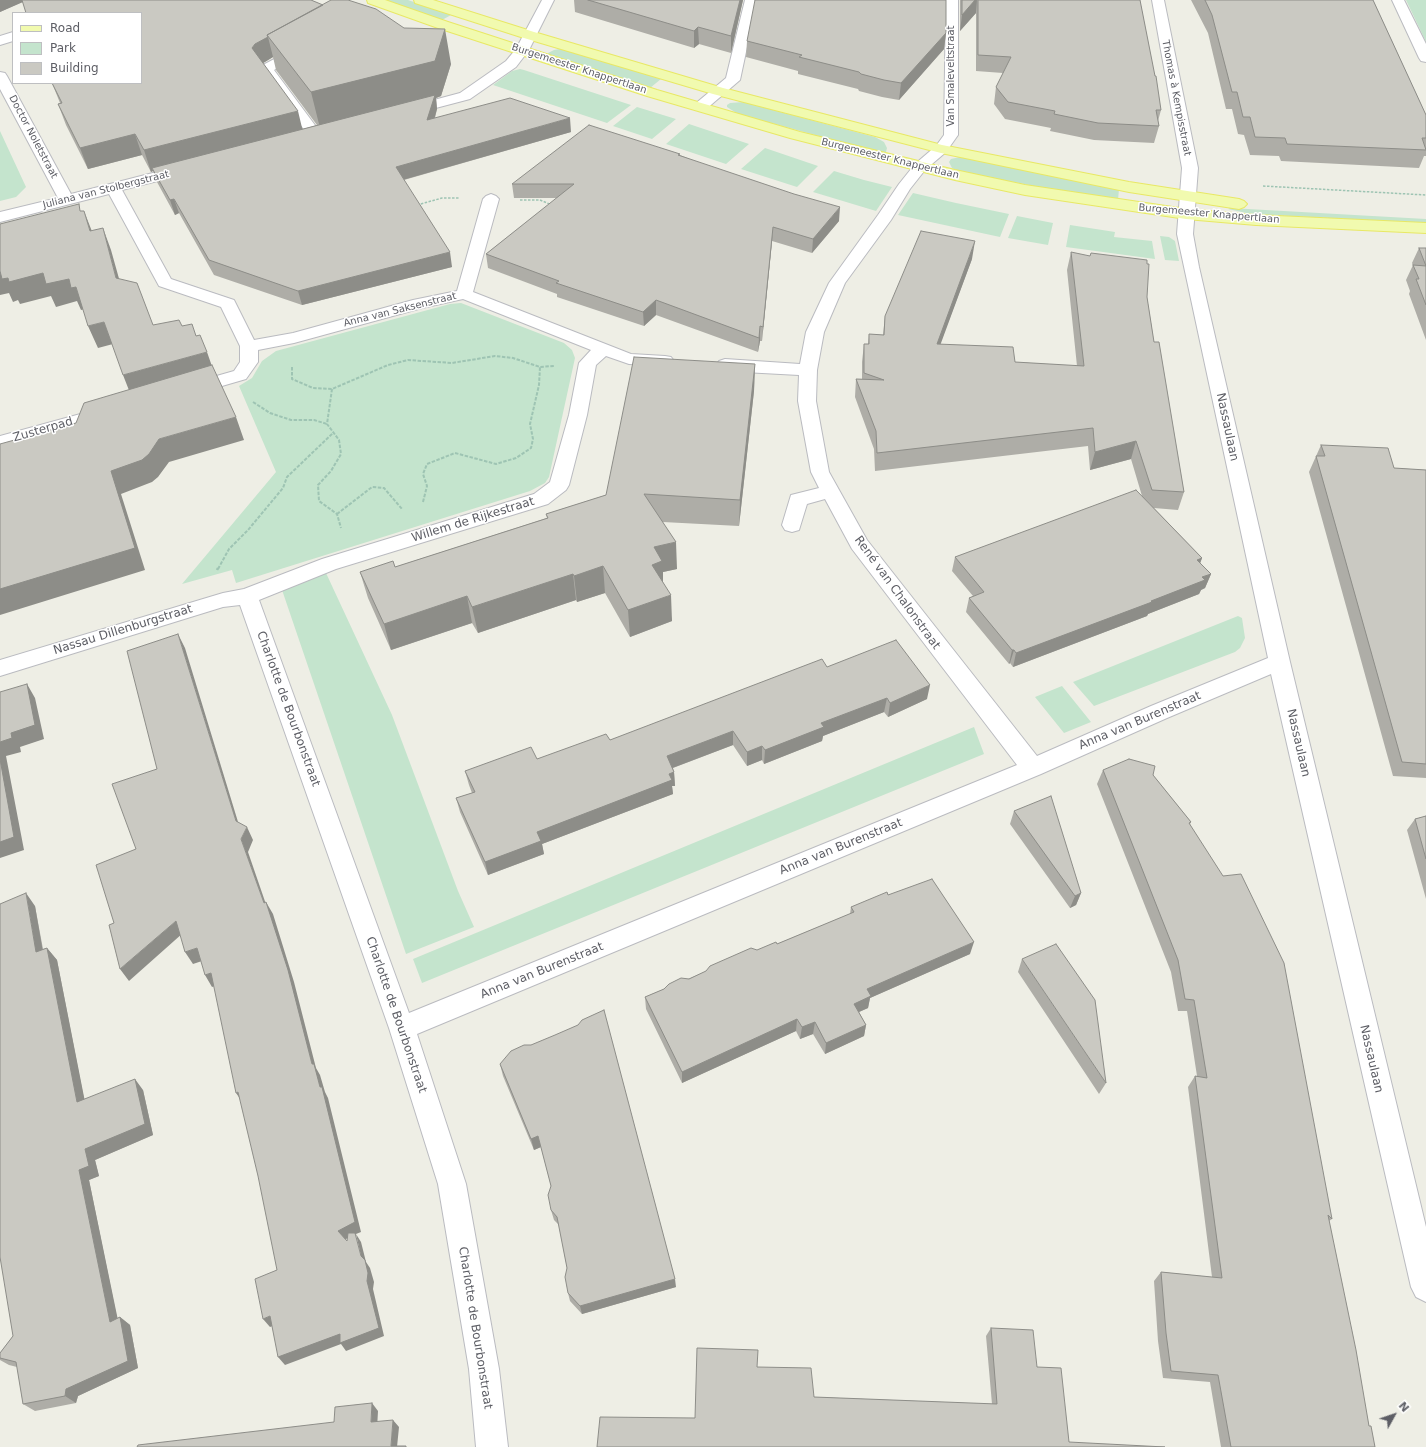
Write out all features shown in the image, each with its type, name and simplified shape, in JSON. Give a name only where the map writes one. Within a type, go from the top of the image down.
[{"type":"main road","name":"Burgemeester Knappertlaan","points":[[420,0],[528,35],[718,91],[941,149],[1129,187],[1188,197],[1250,205]]},
{"type":"main road","name":"Burgemeester Knappertlaan","points":[[377,2],[700,107],[795,135],[920,167],[1025,190],[1186,214],[1256,220],[1426,228]]},
{"type":"main road","points":[[1318,209],[1426,215]]},
{"type":"street","points":[[398,114],[466,96],[511,64],[522,50],[528,35],[548,0]]},
{"type":"street","points":[[700,107],[718,91],[734,80],[751,0]]},
{"type":"street","name":"Van Smaleveltstraat","points":[[941,149],[950,135],[952,0]]},
{"type":"street","name":"Thomas à Kempisstraat","points":[[1158,0],[1190,168],[1188,197]]},
{"type":"street","points":[[1398,0],[1426,58]]},
{"type":"street","points":[[364,13],[377,2]]},
{"type":"street","points":[[0,41],[12,36]]},
{"type":"street","points":[[311,43],[266,69],[316,136]]},
{"type":"street","name":"Doctor Noletstraat","points":[[0,76],[66,199]]},
{"type":"street","points":[[301,140],[330,132]]},
{"type":"street","name":"René van Chalonstraat","points":[[941,149],[920,167],[837,283],[815,332],[808,370],[807,401],[820,472],[859,544],[936,646],[1032,768]]},
{"type":"street","name":"Juliana van Stolbergstraat","points":[[0,217],[196,167]]},
{"type":"street","points":[[114,189],[165,282],[228,304],[248,346],[248,362],[240,375],[173,394]]},
{"type":"street","name":"Nassaulaan","points":[[1188,197],[1185,234],[1191,267],[1279,662],[1426,1287]]},
{"type":"street","points":[[464,294],[491,199]]},
{"type":"street","name":"Anna van Saksenstraat","points":[[248,346],[294,338],[419,304],[464,294],[602,350],[629,359],[683,363]]},
{"type":"street","points":[[588,363],[602,350]]},
{"type":"street","name":"Willem de Rijkestraat","points":[[235,598],[329,564],[541,499],[559,486],[578,415],[588,363]]},
{"type":"street","points":[[707,364],[808,370]]},
{"type":"street","name":"Zusterpad","points":[[0,442],[120,409]]},
{"type":"street","points":[[792,525],[798,500],[830,491]]},
{"type":"street","name":"Nassau Dillenburgstraat","points":[[0,668],[235,598]]},
{"type":"street","name":"Charlotte de Bourbonstraat","points":[[235,598],[402,1028],[452,1184],[484,1369],[492,1447]]},
{"type":"street","name":"Anna van Burenstraat","points":[[402,1028],[1032,768],[1159,712],[1279,662]]},
{"type":"path","points":[[294,338],[292,379],[313,388],[332,389],[388,365],[408,360],[452,363],[495,356],[512,358],[540,367],[588,363]]},
{"type":"path","points":[[420,504],[424,501],[427,486],[423,474],[427,464],[454,452],[496,464],[516,458],[531,448],[533,439],[530,424],[539,385],[540,367]]},
{"type":"path","points":[[240,375],[250,400],[270,413],[291,420],[314,420],[327,424],[339,440],[341,454],[331,471],[318,485],[319,501],[337,514],[343,532],[329,564]]},
{"type":"path","points":[[327,424],[332,389]]},
{"type":"path","points":[[235,598],[212,579],[229,549],[248,530],[268,504],[283,488],[287,477],[333,433]]},
{"type":"path","points":[[337,514],[372,487],[384,488],[402,509],[409,508]]},
{"type":"green space","points":[[383,0],[408,0],[451,15],[442,20]]},
{"type":"green space","points":[[1406,0],[1426,0],[1426,42]]},
{"type":"green space","points":[[560,49],[661,79],[650,88],[548,55],[548,53],[554,50]]},
{"type":"green space","points":[[520,69],[631,105],[607,123],[493,85],[512,71]]},
{"type":"green space","points":[[743,102],[875,137],[884,142],[887,148],[886,152],[881,153],[738,114],[727,107],[730,103]]},
{"type":"green space","points":[[637,107],[676,119],[652,139],[613,126]]},
{"type":"green space","points":[[689,124],[749,144],[726,164],[666,144]]},
{"type":"green space","points":[[0,131],[26,187],[16,197],[0,201]]},
{"type":"green space","points":[[765,148],[818,166],[797,187],[741,169]]},
{"type":"green space","points":[[960,157],[1119,189],[1118,200],[1054,190],[958,171],[952,168],[949,162],[951,159]]},
{"type":"green space","points":[[834,171],[892,187],[876,211],[813,192]]},
{"type":"green space","points":[[913,193],[1009,214],[1000,237],[898,215]]},
{"type":"green space","points":[[1228,209],[1426,219],[1426,223],[1251,214]]},
{"type":"green space","points":[[1017,216],[1053,223],[1048,245],[1008,238]]},
{"type":"green space","points":[[1070,225],[1115,232],[1114,237],[1152,241],[1155,259],[1066,247]]},
{"type":"green space","points":[[1160,236],[1169,237],[1175,241],[1179,261],[1165,260]]},
{"type":"green space","points":[[461,303],[564,343],[572,350],[575,358],[549,477],[545,483],[530,491],[236,583],[232,570],[182,584],[276,472],[239,386],[252,378],[262,361],[276,351],[450,304]]},
{"type":"green space","points":[[326,573],[392,715],[458,891],[474,927],[406,954],[281,587]]},
{"type":"green space","points":[[1238,616],[1242,618],[1245,638],[1240,648],[1235,652],[1094,706],[1073,682]]},
{"type":"green space","points":[[1062,686],[1091,722],[1064,733],[1035,697]]},
{"type":"green space","points":[[974,727],[984,754],[422,983],[413,959]]},
{"type":"building","points":[[22,0],[311,0],[323,5],[267,35],[268,37],[255,44],[252,48],[298,111],[144,150],[135,134],[80,148],[58,104],[62,103],[52,84],[142,84],[142,12],[26,12]]},
{"type":"building","points":[[331,0],[348,0],[376,9],[404,28],[445,29],[435,61],[311,92],[267,35]]},
{"type":"building","points":[[588,0],[740,0],[731,36],[698,27],[694,31]]},
{"type":"building","points":[[755,0],[946,0],[946,33],[901,83],[861,74],[859,72],[799,57],[802,55],[747,41]]},
{"type":"building","points":[[962,0],[975,0],[962,15]]},
{"type":"building","points":[[978,0],[1140,0],[1156,76],[1161,110],[1156,110],[1159,126],[1098,123],[1054,114],[1055,111],[1008,102],[996,87],[1011,57],[978,55]]},
{"type":"building","points":[[1205,0],[1373,0],[1426,115],[1426,138],[1422,138],[1426,150],[1287,144],[1285,138],[1255,137],[1250,117],[1243,117],[1237,92],[1232,92],[1212,15]]},
{"type":"building","points":[[435,95],[427,120],[510,98],[570,118],[396,167],[450,252],[298,291],[209,260],[174,199],[170,200],[152,168]]},
{"type":"building","points":[[589,125],[680,154],[678,155],[794,194],[840,207],[813,239],[773,227],[763,327],[760,326],[759,338],[656,300],[643,312],[556,283],[559,281],[486,254],[574,184],[512,184]]},
{"type":"building","points":[[79,204],[80,211],[84,211],[90,231],[103,228],[116,278],[137,283],[153,325],[179,320],[182,326],[192,324],[196,336],[200,335],[207,352],[123,375],[104,322],[88,326],[76,287],[71,288],[69,279],[46,284],[43,273],[9,282],[8,278],[2,279],[0,271],[0,224]]},
{"type":"building","points":[[921,231],[975,241],[937,344],[1013,347],[1015,362],[1084,366],[1071,252],[1090,256],[1091,253],[1147,260],[1147,264],[1149,264],[1147,297],[1154,342],[1159,342],[1184,492],[1152,490],[1136,441],[1095,452],[1093,428],[877,453],[876,431],[856,379],[884,380],[864,373],[864,344],[869,344],[869,334],[884,335],[885,316]]},
{"type":"building","points":[[1419,248],[1426,248],[1426,266]]},
{"type":"building","points":[[1413,265],[1426,266],[1426,305],[1416,279],[1419,279]]},
{"type":"building","points":[[634,357],[755,364],[740,500],[644,494],[676,542],[654,547],[662,561],[652,565],[671,595],[628,610],[603,566],[574,576],[573,574],[472,607],[467,596],[384,624],[360,572],[393,561],[395,567],[548,518],[546,514],[606,495]]},
{"type":"building","points":[[212,365],[236,417],[159,439],[149,454],[142,460],[111,471],[135,548],[0,589],[0,444],[76,423],[84,403]]},
{"type":"building","points":[[1321,445],[1388,448],[1394,468],[1426,470],[1426,764],[1402,762],[1316,456],[1325,456]]},
{"type":"building","points":[[1136,490],[1202,558],[1197,560],[1211,574],[1202,577],[1205,580],[1151,601],[1152,602],[1016,653],[1012,650],[969,598],[984,592],[955,557]]},
{"type":"building","points":[[178,634],[236,821],[247,827],[241,839],[264,903],[266,902],[288,970],[312,1064],[314,1064],[320,1087],[322,1087],[355,1222],[338,1231],[347,1241],[348,1233],[355,1233],[361,1256],[365,1260],[368,1273],[367,1281],[379,1328],[340,1343],[340,1334],[278,1357],[270,1316],[263,1319],[255,1279],[277,1270],[258,1176],[238,1092],[236,1093],[211,973],[205,975],[197,948],[185,952],[176,921],[120,969],[109,925],[114,923],[96,865],[136,849],[112,784],[157,769],[127,651]]},
{"type":"building","points":[[896,640],[930,685],[890,703],[887,698],[821,723],[824,727],[765,750],[762,746],[747,752],[733,731],[667,756],[674,772],[669,774],[672,780],[537,832],[541,841],[485,862],[456,798],[475,792],[465,771],[531,747],[537,759],[606,734],[610,740],[822,659],[827,667]]},
{"type":"building","points":[[27,684],[35,725],[11,733],[12,738],[0,742],[0,692]]},
{"type":"building","points":[[0,759],[14,837],[0,842]]},
{"type":"building","points":[[1129,759],[1155,766],[1153,775],[1191,822],[1189,823],[1223,876],[1241,874],[1284,963],[1332,1219],[1328,1215],[1356,1350],[1369,1426],[1371,1426],[1375,1447],[1231,1447],[1218,1375],[1171,1371],[1161,1272],[1222,1278],[1195,1076],[1207,1078],[1194,1000],[1185,999],[1178,960],[1103,770]]},
{"type":"building","points":[[1051,796],[1081,893],[1075,896],[1014,811]]},
{"type":"building","points":[[1426,816],[1426,859],[1415,819]]},
{"type":"building","points":[[932,879],[974,942],[867,989],[871,996],[854,1004],[866,1025],[826,1043],[815,1022],[802,1027],[797,1019],[682,1072],[645,997],[664,989],[669,984],[681,978],[689,979],[706,971],[710,966],[751,948],[757,950],[776,942],[777,944],[854,912],[851,907],[887,892],[888,895]]},
{"type":"building","points":[[26,893],[36,952],[47,948],[77,1102],[135,1079],[145,1124],[85,1149],[89,1166],[79,1170],[110,1322],[120,1317],[128,1361],[66,1389],[65,1396],[23,1404],[16,1362],[0,1358],[0,1353],[13,1336],[0,1257],[0,904]]},
{"type":"building","points":[[1056,944],[1095,1000],[1106,1083],[1022,959]]},
{"type":"building","points":[[604,1010],[675,1279],[580,1306],[568,1293],[565,1277],[567,1268],[557,1217],[551,1210],[548,1195],[551,1186],[538,1136],[531,1139],[500,1064],[511,1051],[524,1045],[531,1045],[578,1025],[582,1020]]},
{"type":"building","points":[[991,1328],[1033,1330],[1037,1367],[1061,1368],[1069,1442],[1165,1447],[597,1447],[600,1417],[695,1418],[697,1348],[758,1350],[757,1367],[811,1368],[814,1397],[997,1404]]},
{"type":"building","points":[[372,1403],[371,1422],[393,1420],[391,1446],[406,1447],[137,1447],[138,1445],[334,1422],[335,1407]]}]
